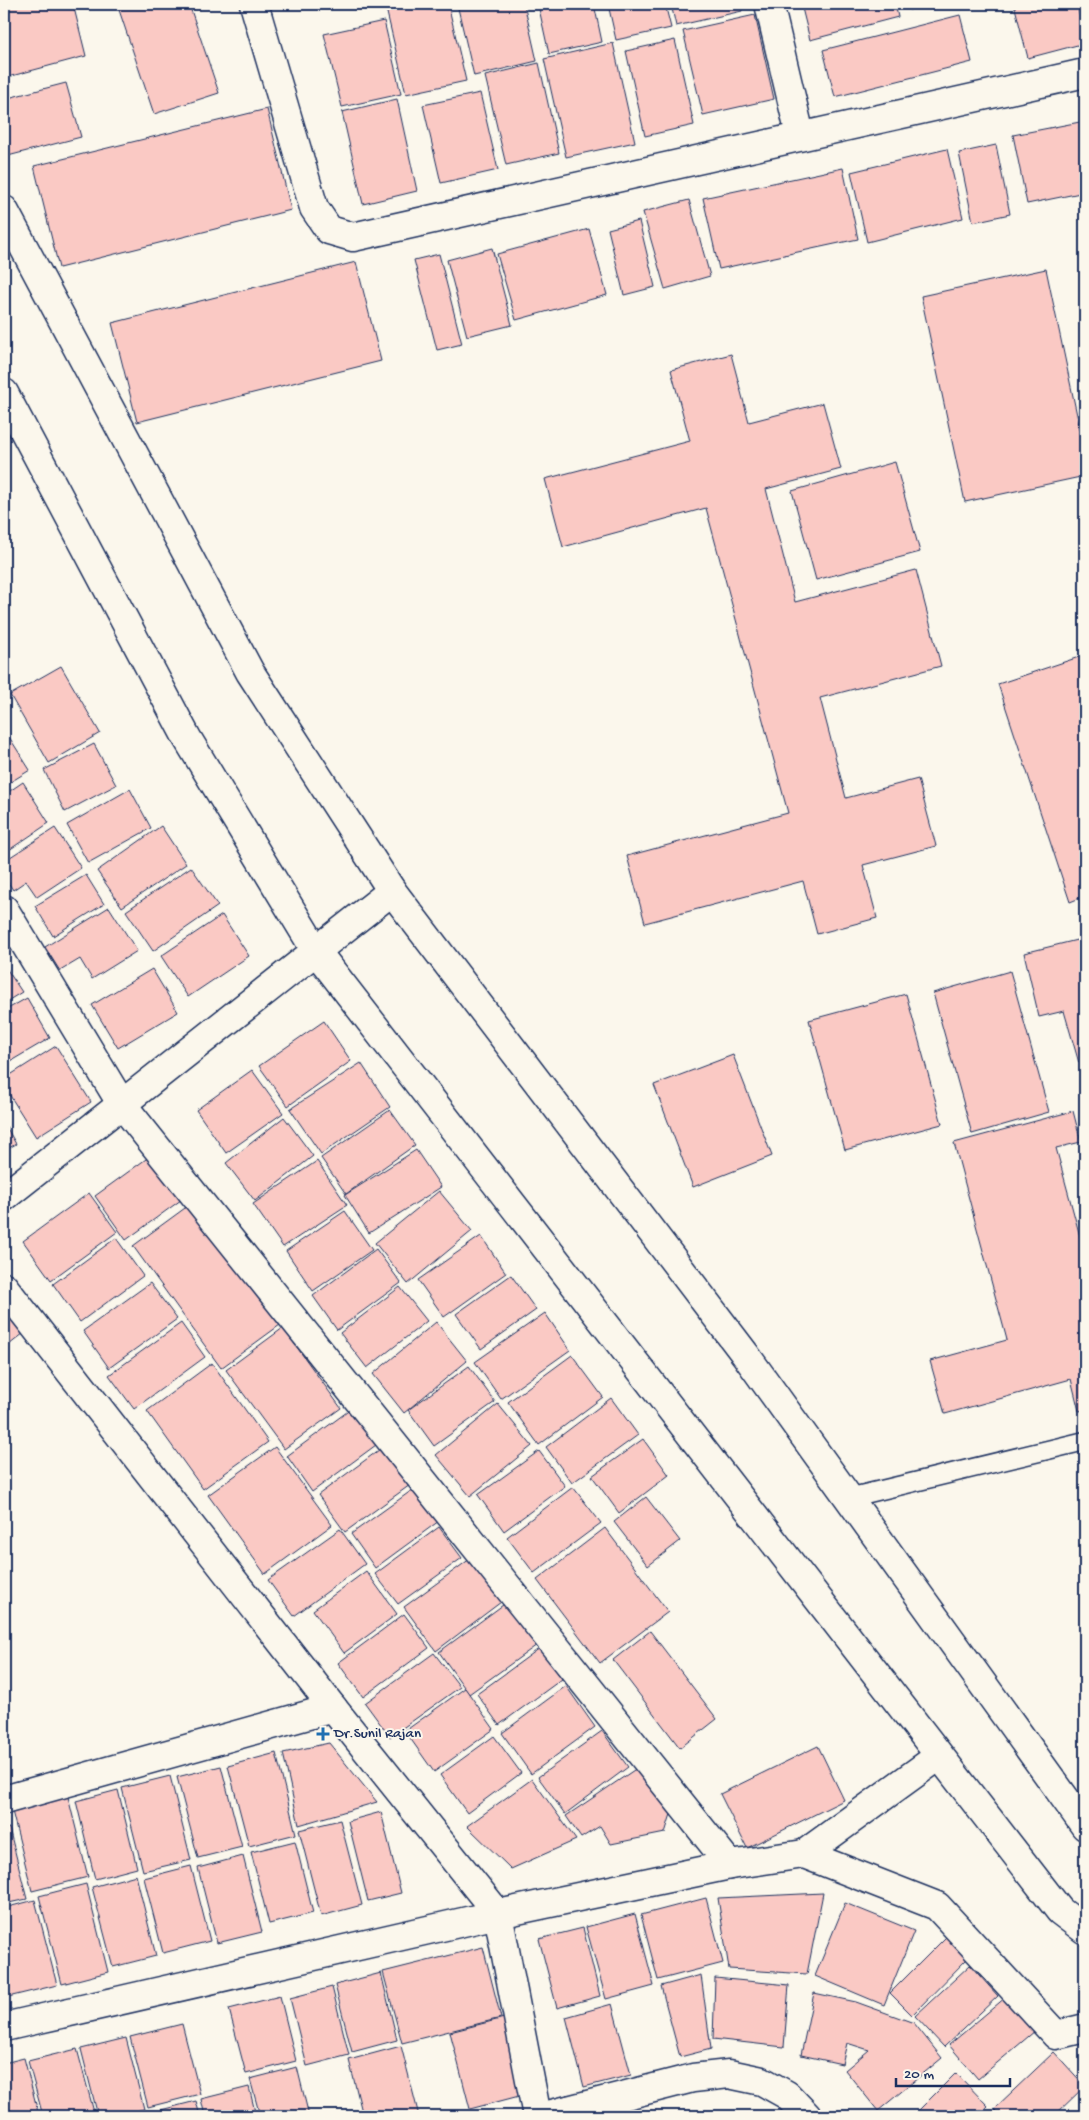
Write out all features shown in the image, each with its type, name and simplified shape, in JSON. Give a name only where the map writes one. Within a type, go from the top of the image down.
[{"type":"street","points":[[254,4],[314,208],[329,230],[353,237],[800,135],[1085,73]]},
{"type":"street","points":[[769,4],[800,135]]},
{"type":"street","points":[[4,210],[250,672],[392,891],[745,1354],[1085,1826]]},
{"type":"street","points":[[4,393],[187,738],[316,951],[1060,1912],[1085,1930]]},
{"type":"street","points":[[4,1197],[392,891]]},
{"type":"street","points":[[4,909],[121,1103],[730,1865]]},
{"type":"street","points":[[4,1287],[333,1708],[498,1914],[537,2116]]},
{"type":"street","points":[[4,1800],[333,1708]]},
{"type":"street","points":[[4,2027],[498,1914],[730,1865],[804,1854],[939,1756]]},
{"type":"street","points":[[804,1854],[937,1906],[1056,2035],[1085,2028]]},
{"type":"street","points":[[544,2116],[693,2078],[729,2074],[762,2081],[787,2095],[807,2116]]},
{"type":"lane","points":[[848,1498],[1085,1441]]},
{"type":"building","points":[[13,4],[73,4],[86,56],[4,78],[4,6]]},
{"type":"building","points":[[117,4],[189,4],[219,93],[154,114]]},
{"type":"building","points":[[385,4],[448,4],[466,81],[406,94]]},
{"type":"building","points":[[457,4],[524,4],[537,61],[474,76]]},
{"type":"building","points":[[538,4],[594,4],[602,42],[549,54]]},
{"type":"building","points":[[608,4],[665,4],[671,28],[616,40]]},
{"type":"building","points":[[671,4],[741,4],[742,11],[676,26]]},
{"type":"building","points":[[801,4],[895,4],[898,17],[810,40]]},
{"type":"building","points":[[908,4],[933,4],[909,10]]},
{"type":"building","points":[[1014,4],[1077,4],[1085,43],[1028,58]]},
{"type":"building","points":[[755,15],[774,99],[703,115],[683,31]]},
{"type":"building","points":[[960,15],[972,62],[835,97],[823,50]]},
{"type":"building","points":[[384,21],[401,94],[342,107],[324,34]]},
{"type":"building","points":[[675,40],[694,125],[645,136],[626,51]]},
{"type":"building","points":[[613,43],[635,142],[566,157],[544,59]]},
{"type":"building","points":[[539,63],[559,153],[506,165],[485,76]]},
{"type":"building","points":[[66,83],[81,137],[4,157],[4,99]]},
{"type":"building","points":[[480,93],[498,170],[441,183],[423,105]]},
{"type":"building","points":[[397,99],[417,191],[363,204],[342,112]]},
{"type":"building","points":[[267,109],[291,210],[59,268],[34,166]]},
{"type":"building","points":[[1085,121],[1085,192],[1027,204],[1013,135]]},
{"type":"building","points":[[996,145],[1010,214],[973,222],[959,153]]},
{"type":"building","points":[[947,149],[963,218],[867,242],[851,172]]},
{"type":"building","points":[[843,168],[858,239],[719,269],[703,198]]},
{"type":"building","points":[[689,200],[710,276],[665,289],[643,212]]},
{"type":"building","points":[[639,221],[655,287],[624,295],[608,229]]},
{"type":"building","points":[[589,229],[607,295],[516,320],[497,254]]},
{"type":"building","points":[[492,248],[512,325],[467,336],[447,260]]},
{"type":"building","points":[[439,254],[462,344],[437,350],[414,260]]},
{"type":"building","points":[[356,262],[381,361],[137,422],[112,323]]},
{"type":"building","points":[[1046,269],[1085,453],[1085,476],[965,502],[921,296]]},
{"type":"building","points":[[731,354],[749,422],[823,403],[841,469],[766,489],[795,602],[916,570],[941,666],[820,698],[846,798],[918,779],[936,846],[863,865],[877,918],[817,934],[803,881],[645,923],[627,856],[788,813],[706,508],[563,547],[545,479],[690,441],[671,370]]},
{"type":"building","points":[[895,462],[920,552],[816,580],[792,491]]},
{"type":"building","points":[[1085,655],[1085,896],[1070,902],[998,684]]},
{"type":"building","points":[[61,666],[100,733],[49,763],[10,695]]},
{"type":"building","points":[[4,729],[30,770],[4,786]]},
{"type":"building","points":[[94,744],[116,785],[65,812],[44,770]]},
{"type":"building","points":[[23,782],[49,823],[9,850],[4,842],[4,795]]},
{"type":"building","points":[[130,789],[151,828],[88,863],[67,825]]},
{"type":"building","points":[[161,826],[186,864],[122,907],[97,871]]},
{"type":"building","points":[[55,828],[81,868],[37,897],[26,881],[13,890],[4,876],[4,861]]},
{"type":"building","points":[[191,867],[218,906],[153,951],[126,911]]},
{"type":"building","points":[[86,875],[104,904],[53,936],[35,906]]},
{"type":"building","points":[[109,907],[137,951],[92,979],[80,959],[60,971],[45,947]]},
{"type":"building","points":[[222,915],[249,956],[188,997],[161,956]]},
{"type":"building","points":[[1085,938],[1085,1061],[1079,1063],[1064,1011],[1039,1017],[1024,953]]},
{"type":"building","points":[[4,965],[22,992],[4,1003]]},
{"type":"building","points":[[152,969],[178,1012],[118,1048],[92,1005]]},
{"type":"building","points":[[1010,971],[1049,1112],[972,1134],[933,993]]},
{"type":"building","points":[[906,994],[942,1124],[845,1150],[809,1020]]},
{"type":"building","points":[[27,998],[50,1038],[4,1065],[4,1011]]},
{"type":"building","points":[[324,1021],[351,1061],[288,1106],[259,1066]]},
{"type":"building","points":[[56,1046],[91,1102],[36,1137],[4,1086],[4,1079]]},
{"type":"building","points":[[733,1055],[772,1156],[693,1187],[654,1085]]},
{"type":"building","points":[[361,1063],[390,1107],[321,1154],[290,1109]]},
{"type":"building","points":[[252,1070],[283,1113],[226,1153],[196,1110]]},
{"type":"building","points":[[390,1110],[415,1145],[346,1194],[321,1158]]},
{"type":"building","points":[[1073,1111],[1081,1142],[1056,1148],[1085,1255],[1085,1410],[1079,1411],[1071,1379],[945,1414],[930,1361],[1007,1340],[954,1143]]},
{"type":"building","points":[[284,1117],[313,1156],[255,1201],[226,1163]]},
{"type":"building","points":[[4,1123],[16,1144],[4,1151]]},
{"type":"building","points":[[164,1146],[196,1189],[126,1240],[95,1196]]},
{"type":"building","points":[[416,1150],[441,1187],[369,1233],[345,1195]]},
{"type":"building","points":[[317,1161],[347,1205],[283,1247],[253,1204]]},
{"type":"building","points":[[439,1191],[472,1231],[408,1284],[375,1243]]},
{"type":"building","points":[[89,1193],[117,1232],[51,1280],[23,1241]]},
{"type":"building","points":[[196,1200],[284,1322],[221,1368],[133,1246]]},
{"type":"building","points":[[345,1211],[372,1250],[313,1291],[286,1251]]},
{"type":"building","points":[[481,1236],[506,1273],[444,1317],[418,1280]]},
{"type":"building","points":[[116,1238],[143,1276],[80,1322],[53,1284]]},
{"type":"building","points":[[376,1249],[401,1283],[337,1330],[313,1296]]},
{"type":"building","points":[[511,1275],[536,1310],[481,1349],[456,1314]]},
{"type":"building","points":[[150,1283],[177,1319],[109,1368],[83,1331]]},
{"type":"building","points":[[400,1287],[427,1321],[367,1368],[340,1333]]},
{"type":"building","points":[[4,1308],[24,1333],[4,1349]]},
{"type":"building","points":[[545,1313],[570,1350],[501,1399],[475,1362]]},
{"type":"building","points":[[436,1322],[467,1361],[404,1413],[373,1374]]},
{"type":"building","points":[[181,1323],[205,1357],[134,1409],[109,1375]]},
{"type":"building","points":[[283,1328],[341,1408],[284,1449],[226,1370]]},
{"type":"building","points":[[572,1355],[603,1397],[539,1445],[508,1402]]},
{"type":"building","points":[[212,1363],[268,1442],[203,1489],[147,1411]]},
{"type":"building","points":[[469,1366],[495,1402],[434,1446],[408,1410]]},
{"type":"building","points":[[611,1398],[638,1435],[572,1483],[546,1447]]},
{"type":"building","points":[[498,1404],[532,1446],[470,1496],[436,1455]]},
{"type":"building","points":[[351,1409],[376,1445],[312,1492],[287,1456]]},
{"type":"building","points":[[643,1439],[669,1475],[619,1513],[592,1476]]},
{"type":"building","points":[[275,1447],[332,1525],[265,1574],[208,1495]]},
{"type":"building","points":[[383,1447],[410,1485],[345,1532],[318,1495]]},
{"type":"building","points":[[539,1451],[565,1486],[504,1531],[478,1495]]},
{"type":"building","points":[[573,1487],[601,1523],[534,1573],[507,1537]]},
{"type":"building","points":[[415,1488],[439,1521],[375,1568],[351,1534]]},
{"type":"building","points":[[646,1497],[680,1541],[648,1566],[614,1522]]},
{"type":"building","points":[[439,1527],[462,1558],[398,1604],[375,1574]]},
{"type":"building","points":[[605,1528],[668,1612],[600,1663],[537,1580]]},
{"type":"building","points":[[340,1529],[365,1564],[294,1616],[268,1580]]},
{"type":"building","points":[[470,1559],[501,1602],[436,1651],[404,1607]]},
{"type":"building","points":[[366,1571],[397,1614],[344,1653],[313,1610]]},
{"type":"building","points":[[507,1602],[537,1645],[469,1694],[439,1652]]},
{"type":"building","points":[[404,1614],[429,1648],[363,1697],[338,1663]]},
{"type":"building","points":[[650,1631],[717,1719],[680,1748],[613,1660]]},
{"type":"building","points":[[540,1648],[562,1679],[499,1725],[477,1694]]},
{"type":"building","points":[[434,1653],[460,1687],[390,1737],[365,1703]]},
{"type":"building","points":[[566,1686],[595,1727],[531,1774],[502,1733]]},
{"type":"building","points":[[465,1688],[494,1729],[434,1772],[405,1731]]},
{"type":"building","points":[[602,1731],[628,1767],[565,1814],[538,1777]]},
{"type":"building","points":[[494,1736],[521,1773],[467,1813],[440,1775]]},
{"type":"building","points":[[329,1743],[377,1802],[299,1825],[283,1753]]},
{"type":"building","points":[[818,1746],[844,1800],[747,1848],[720,1794]]},
{"type":"building","points":[[276,1753],[296,1834],[249,1846],[228,1766]]},
{"type":"building","points":[[221,1766],[242,1847],[198,1858],[177,1777]]},
{"type":"building","points":[[637,1768],[671,1814],[665,1833],[611,1844],[600,1826],[581,1838],[566,1816]]},
{"type":"building","points":[[170,1776],[191,1860],[143,1871],[122,1788]]},
{"type":"building","points":[[532,1779],[576,1840],[511,1869],[467,1826]]},
{"type":"building","points":[[118,1790],[137,1868],[95,1879],[76,1801]]},
{"type":"building","points":[[68,1797],[88,1877],[32,1891],[12,1811]]},
{"type":"building","points":[[381,1812],[401,1893],[368,1901],[348,1821]]},
{"type":"building","points":[[340,1820],[362,1905],[321,1916],[299,1830]]},
{"type":"building","points":[[9,1828],[27,1899],[4,1904],[4,1829]]},
{"type":"building","points":[[295,1841],[313,1913],[269,1924],[251,1852]]},
{"type":"building","points":[[243,1856],[262,1932],[217,1943],[198,1868]]},
{"type":"building","points":[[191,1866],[210,1941],[163,1953],[144,1878]]},
{"type":"building","points":[[136,1875],[156,1956],[113,1967],[92,1887]]},
{"type":"building","points":[[86,1884],[108,1972],[62,1984],[39,1896]]},
{"type":"building","points":[[823,1893],[807,1974],[729,1969],[718,1898]]},
{"type":"building","points":[[706,1898],[723,1963],[658,1980],[641,1915]]},
{"type":"building","points":[[35,1900],[57,1985],[4,1998],[4,1908]]},
{"type":"building","points":[[845,1903],[914,1931],[884,2005],[815,1976]]},
{"type":"building","points":[[635,1914],[654,1986],[606,1999],[586,1927]]},
{"type":"building","points":[[583,1928],[600,1996],[557,2008],[539,1939]]},
{"type":"building","points":[[946,1937],[968,1958],[912,2015],[890,1993]]},
{"type":"building","points":[[483,1947],[501,2018],[402,2043],[383,1972]]},
{"type":"building","points":[[970,1965],[998,1996],[944,2047],[915,2016]]},
{"type":"building","points":[[381,1973],[397,2040],[352,2052],[335,1985]]},
{"type":"building","points":[[701,1975],[711,2049],[680,2057],[661,1986]]},
{"type":"building","points":[[715,1978],[789,1985],[784,2047],[713,2039]]},
{"type":"building","points":[[332,1987],[349,2055],[307,2066],[290,1998]]},
{"type":"building","points":[[814,1993],[856,2002],[914,2023],[942,2058],[878,2111],[845,2070],[869,2050],[847,2043],[842,2064],[801,2055]]},
{"type":"building","points":[[280,1996],[296,2061],[246,2074],[229,2009]]},
{"type":"building","points":[[1006,1997],[1035,2031],[978,2079],[949,2045]]},
{"type":"building","points":[[612,2004],[631,2075],[584,2087],[566,2017]]},
{"type":"building","points":[[504,2018],[523,2095],[470,2109],[450,2032]]},
{"type":"building","points":[[182,2024],[200,2094],[148,2107],[130,2037]]},
{"type":"building","points":[[126,2038],[144,2109],[114,2116],[98,2116],[81,2049]]},
{"type":"building","points":[[401,2046],[419,2116],[363,2116],[349,2060]]},
{"type":"building","points":[[77,2049],[95,2116],[43,2116],[28,2061]]},
{"type":"building","points":[[1054,2052],[1085,2086],[1054,2116],[1001,2116],[994,2109]]},
{"type":"building","points":[[24,2058],[39,2116],[4,2116],[4,2063]]},
{"type":"building","points":[[297,2067],[309,2116],[260,2116],[250,2079]]},
{"type":"building","points":[[956,2073],[988,2106],[978,2116],[913,2116]]},
{"type":"building","points":[[249,2087],[256,2116],[205,2116],[201,2099]]},
{"type":"building","points":[[196,2101],[200,2116],[154,2116],[153,2112]]},
{"type":"place","name":"Dr.Sunil Rajan","points":[[323,1734]]}]
